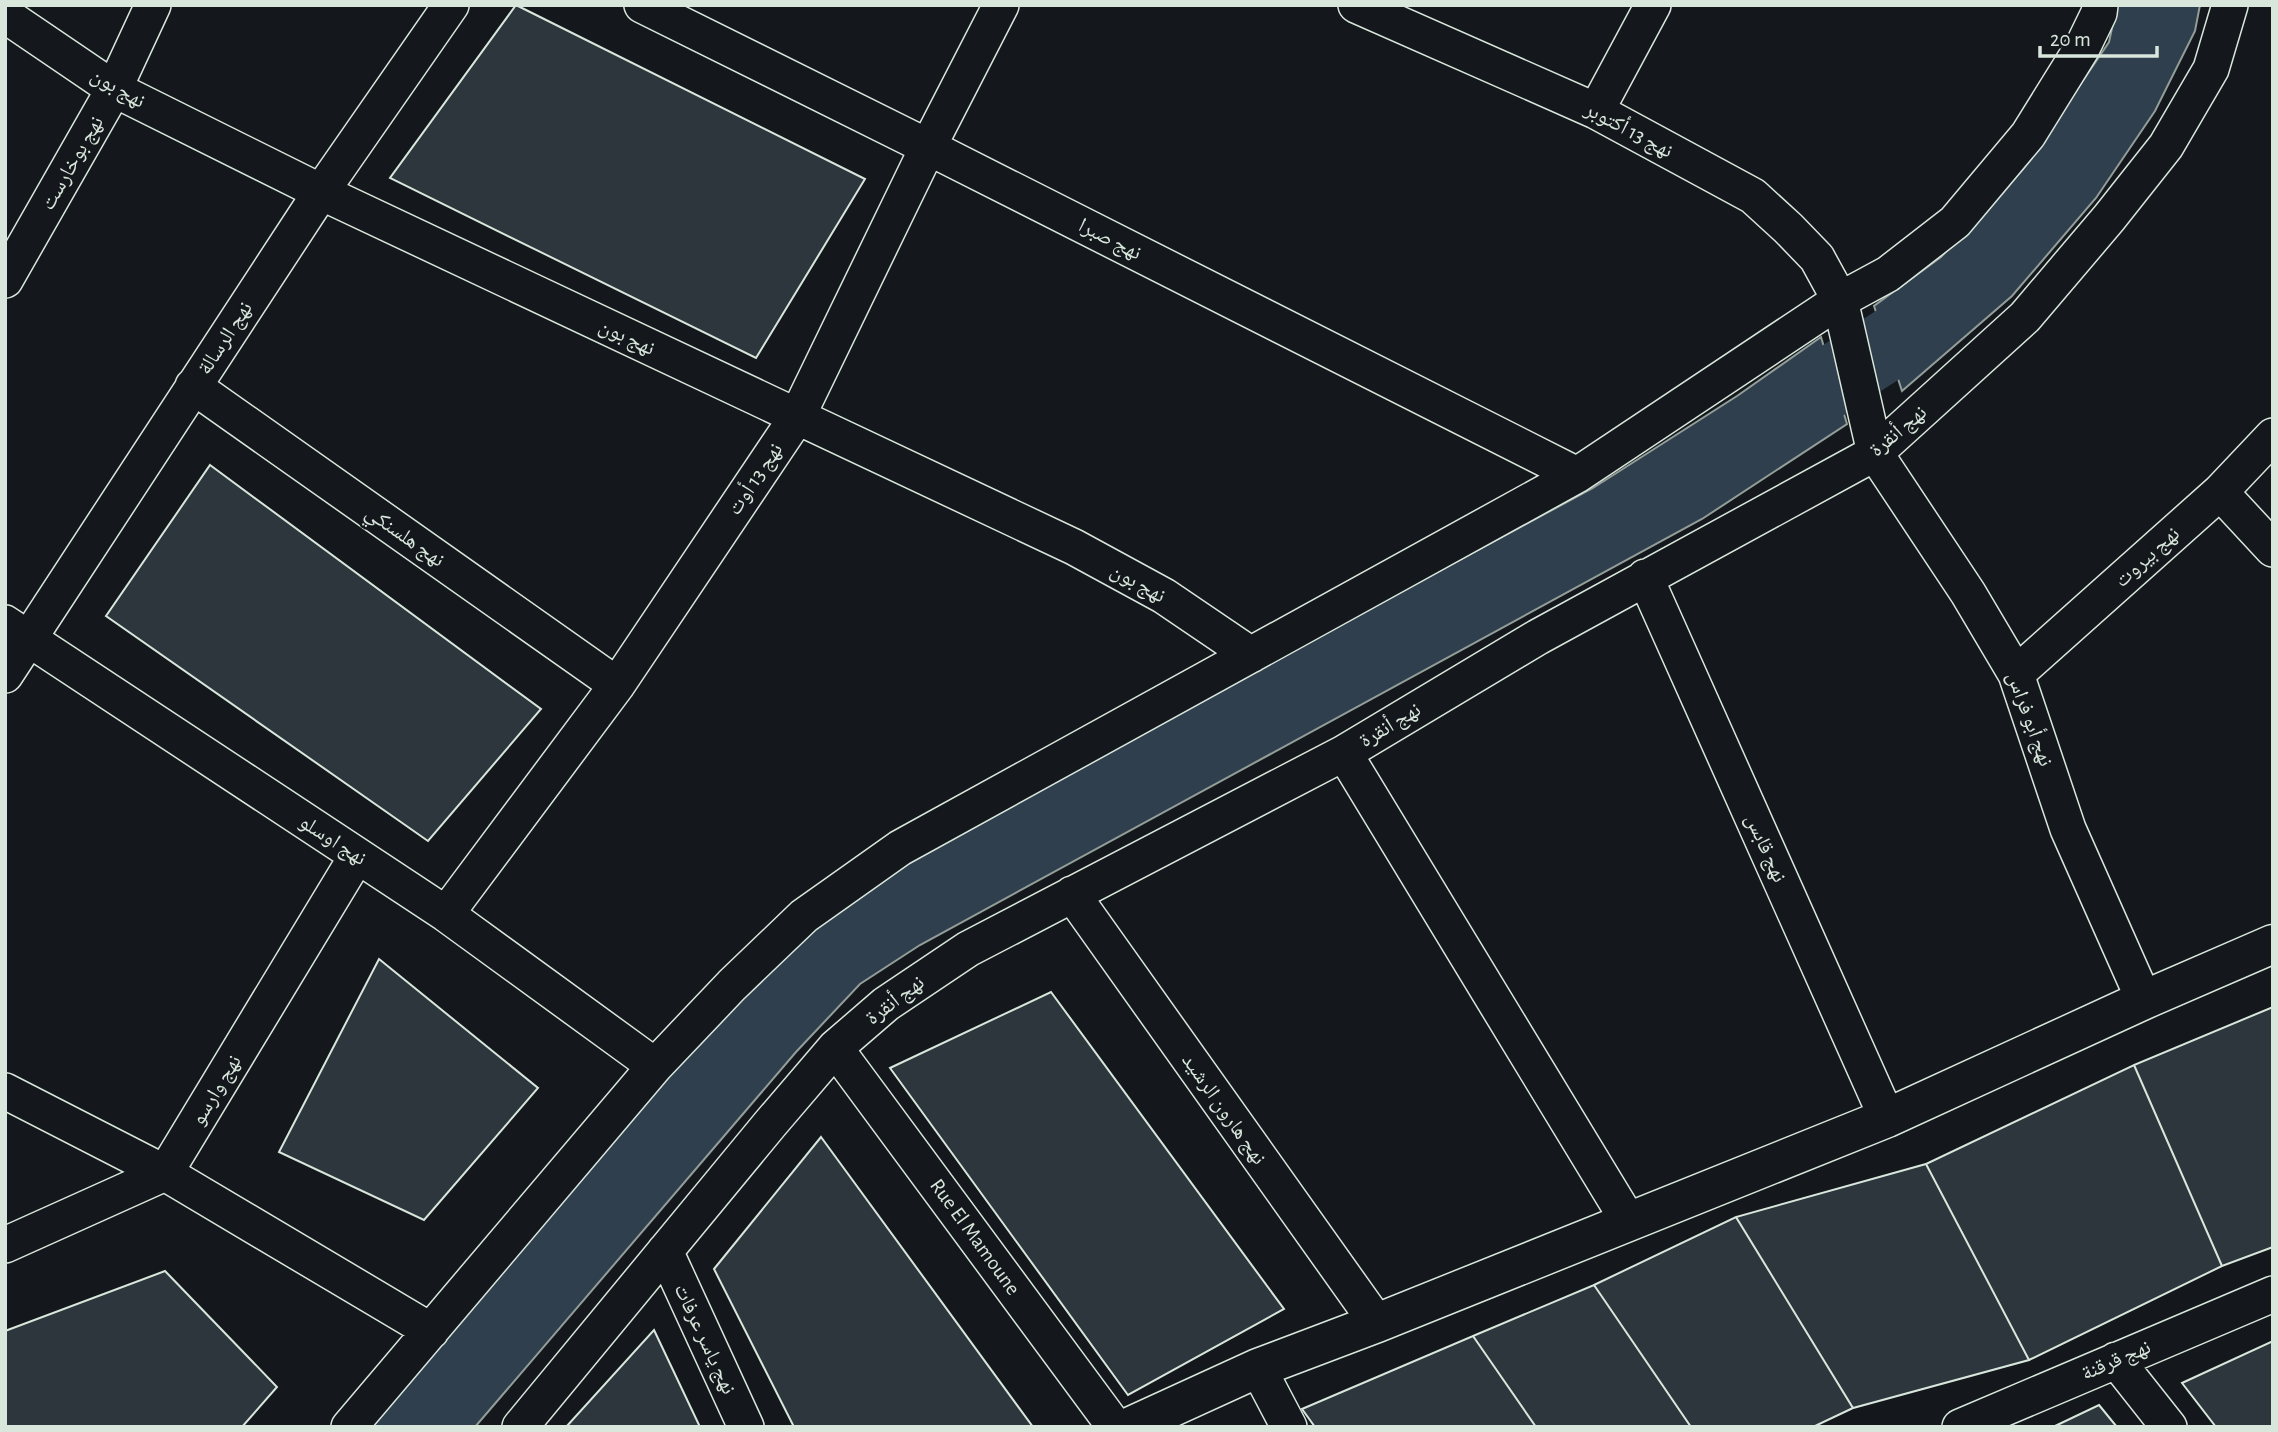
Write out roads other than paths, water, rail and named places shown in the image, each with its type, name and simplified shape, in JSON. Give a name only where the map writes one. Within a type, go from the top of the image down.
[{"type":"main road","points":[[1129,1427],[1258,1368],[1377,1323],[1887,1118],[2273,944]]},
{"type":"street","name":"نهج بوخارست","points":[[5,280],[114,89],[153,5]]},
{"type":"street","name":"نهج الرسالة","points":[[5,675],[17,632],[193,387],[321,192],[452,5]]},
{"type":"street","name":"نهج صبرا","points":[[642,5],[1577,475]]},
{"type":"street","name":"نهج 13 أوت","points":[[446,914],[617,685],[797,417],[928,147],[1001,5]]},
{"type":"street","name":"نهج 13 أكتوبر","points":[[1356,5],[1596,111],[1753,196],[1817,258],[1843,310],[1866,418]]},
{"type":"street","points":[[1596,111],[1653,5]]},
{"type":"street","name":"نهج أنقرة","points":[[520,1427],[835,1048],[886,1004],[968,949],[1344,753],[1538,637],[1875,453],[2025,317],[2109,218],[2166,146],[2211,69],[2230,5]]},
{"type":"street","points":[[349,1427],[655,1066],[732,985],[804,916],[900,848],[1577,475],[1843,310],[1955,222],[2028,135],[2082,48],[2093,8]]},
{"type":"street","name":"نهج بون","points":[[5,15],[114,89],[321,192],[1074,547],[1164,596],[1251,655]]},
{"type":"street","name":"نهج هلسنكي","points":[[193,387],[617,685]]},
{"type":"street","name":"نهج أبو فراس","points":[[1866,418],[1875,453],[1968,593],[2016,674],[2068,828],[2144,1000]]},
{"type":"street","name":"نهج بيروت","points":[[2016,674],[2220,492],[2273,436]]},
{"type":"street","points":[[2220,492],[2273,549]]},
{"type":"street","name":"نهج قابس","points":[[1645,577],[1887,1118]]},
{"type":"street","name":"نهج اوسلو","points":[[17,632],[446,914],[655,1066]]},
{"type":"street","points":[[1344,753],[1629,1222]]},
{"type":"street","name":"نهج وارسو","points":[[165,1172],[357,856]]},
{"type":"street","name":"نهج هارون الرشيد","points":[[1072,894],[1377,1323]]},
{"type":"street","name":"Rue El Mamoune","points":[[835,1048],[1115,1427]]},
{"type":"street","points":[[5,1091],[165,1172],[431,1331]]},
{"type":"street","points":[[5,1245],[165,1172]]},
{"type":"street","name":"نهج ياسر عرفات","points":[[664,1251],[746,1427]]},
{"type":"street","name":"نهج قرقنة","points":[[1960,1427],[2273,1294]]},
{"type":"street","points":[[2116,1360],[2169,1427]]},
{"type":"street","points":[[1258,1368],[1289,1427]]},
{"type":"water","points":[[2117,5],[2200,5],[2195,31],[2155,111],[2096,198],[2012,296],[1902,391],[1874,306],[1941,257],[2023,169],[2109,42]]},
{"type":"water","points":[[1821,337],[1847,424],[1702,519],[920,945],[860,984],[796,1052],[475,1427],[362,1427],[734,1000],[866,880],[1593,488],[1737,396]]},
{"type":"waterway","points":[[1753,432],[1931,317],[1962,287]]}]
